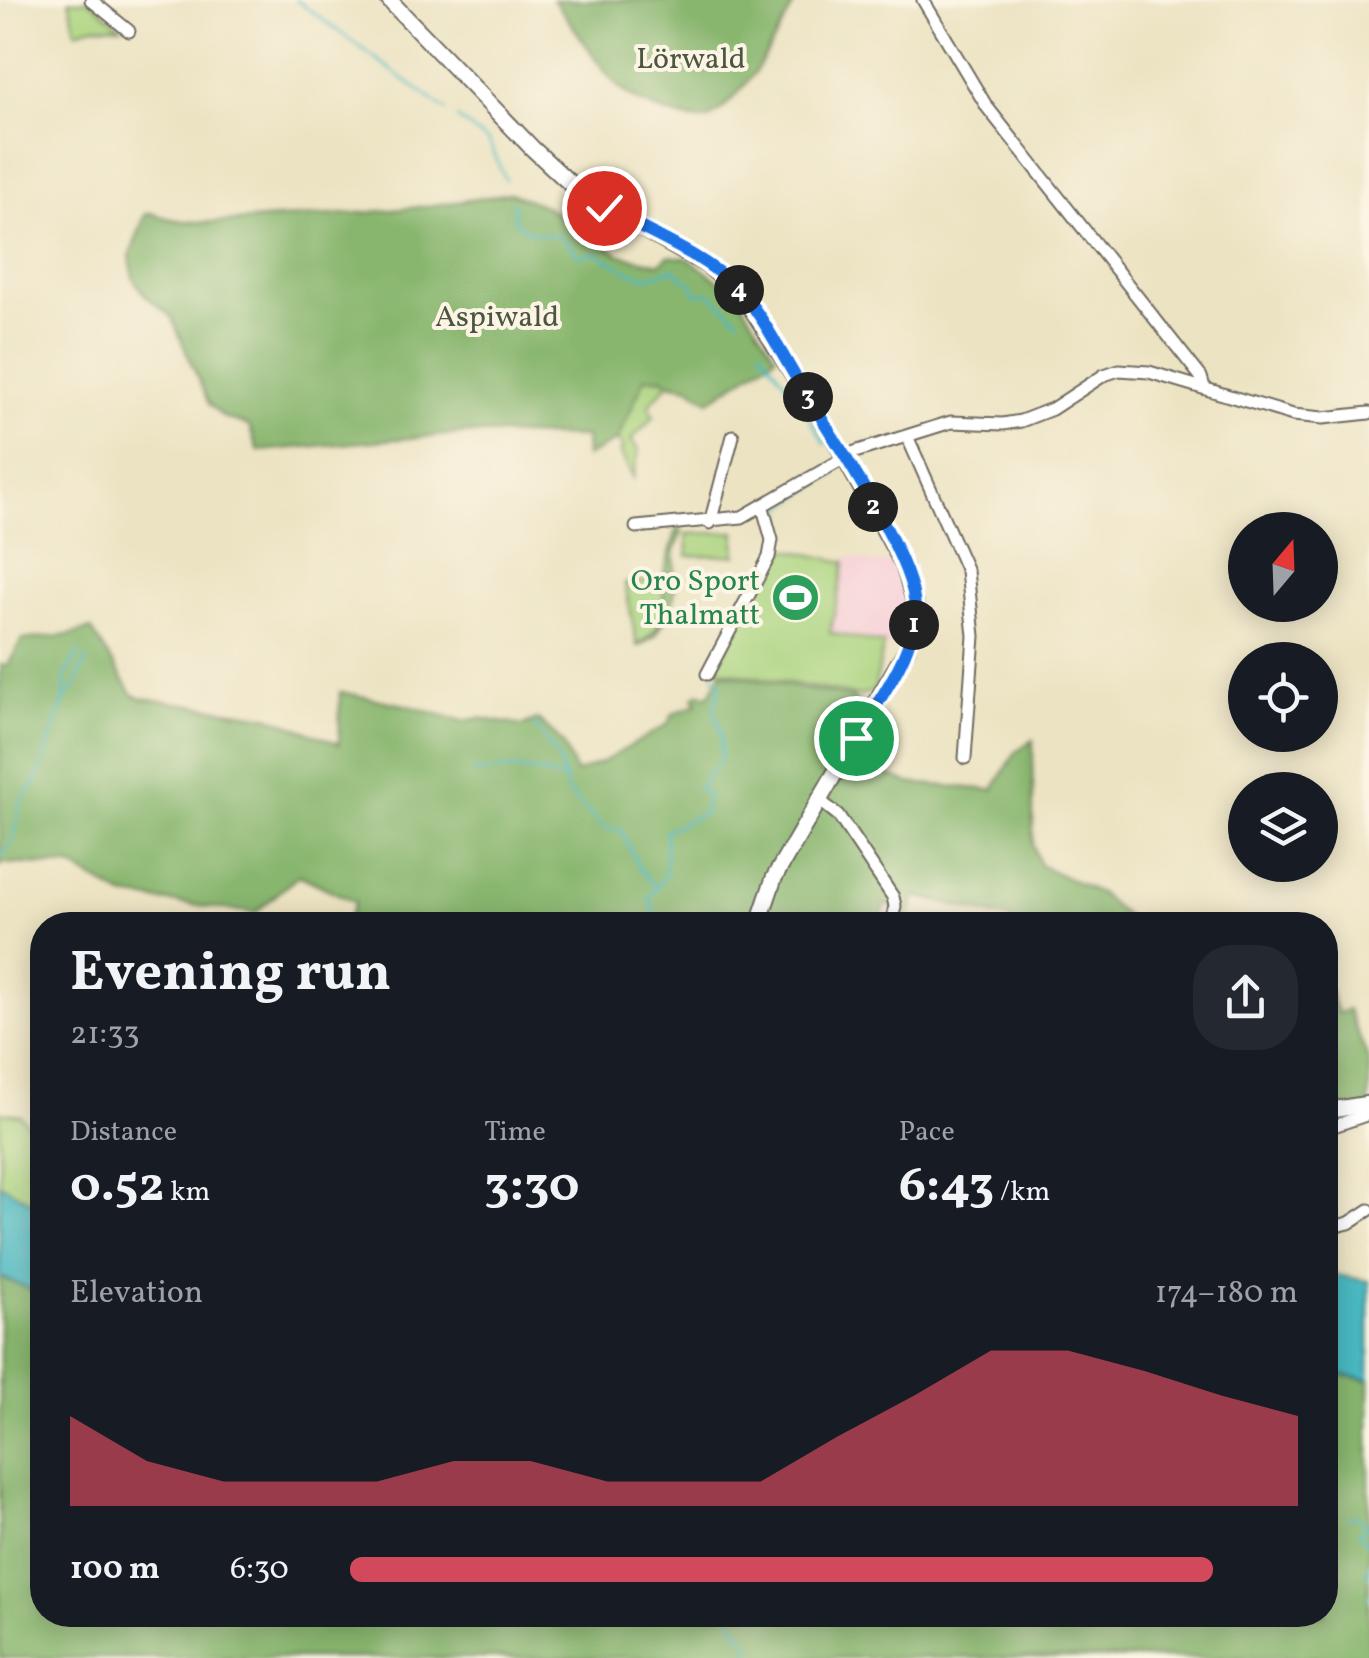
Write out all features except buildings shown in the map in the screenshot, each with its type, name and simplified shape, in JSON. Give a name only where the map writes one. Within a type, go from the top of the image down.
[{"type":"main road","points":[[389,0],[533,150],[573,186],[604,208],[707,265],[737,288],[845,458],[904,566],[915,612],[903,656],[774,878],[762,912]]},
{"type":"main road","points":[[1338,1109],[1369,1104]]},
{"type":"street","points":[[91,0],[129,31]]},
{"type":"street","points":[[923,0],[987,107],[1201,378],[1204,387]]},
{"type":"street","points":[[636,527],[735,520],[763,508],[855,452],[959,420],[1003,424],[1021,421],[1119,370],[1140,370],[1293,415],[1323,418],[1369,413]]},
{"type":"street","points":[[710,523],[734,436]]},
{"type":"street","points":[[907,436],[966,571],[974,636],[965,758]]},
{"type":"street","points":[[707,674],[769,557],[772,540],[763,508]]},
{"type":"street","points":[[819,800],[838,815],[893,897],[894,912]]},
{"type":"street","points":[[1338,1125],[1369,1114]]},
{"type":"street","points":[[1338,1226],[1369,1210]]},
{"type":"shaded area","points":[[846,556],[897,563],[910,604],[902,648],[830,633]]},
{"type":"green space","points":[[69,0],[89,0],[121,27],[94,26],[76,31]]},
{"type":"green space","name":"Lörwald","points":[[553,0],[796,0],[748,82],[707,120],[657,109],[622,90]]},
{"type":"green space","name":"Aspiwald","points":[[510,193],[547,207],[620,255],[660,264],[668,256],[687,258],[737,294],[776,356],[709,401],[689,387],[663,378],[645,378],[617,440],[586,457],[585,437],[469,433],[258,451],[249,426],[223,417],[209,404],[171,316],[146,296],[133,278],[130,256],[145,215],[150,213],[182,221],[231,222],[395,210]]},
{"type":"green space","points":[[645,378],[663,378],[669,383],[649,405],[654,417],[631,440],[639,450],[633,478],[617,440]]},
{"type":"green space","points":[[677,529],[682,532],[674,553],[671,610],[656,635],[638,647],[659,626],[665,613],[663,578]]},
{"type":"green space","points":[[735,532],[736,555],[688,556],[687,534]]},
{"type":"green space","name":"Oro Sport Thalmatt","points":[[785,549],[845,562],[830,633],[884,644],[874,691],[859,696],[715,669],[772,562]]},
{"type":"green space","points":[[663,578],[663,608],[658,625],[637,645],[625,584]]},
{"type":"green space","points":[[91,629],[133,695],[142,698],[268,716],[339,744],[340,692],[463,721],[480,718],[522,726],[538,720],[562,742],[576,773],[668,724],[673,714],[697,704],[694,697],[700,693],[709,696],[721,673],[854,698],[860,709],[844,744],[890,776],[909,783],[993,790],[1016,752],[1033,740],[1033,846],[1040,865],[1099,893],[1121,912],[980,912],[915,896],[911,912],[898,912],[899,908],[885,905],[883,912],[351,912],[355,902],[299,875],[256,912],[247,912],[123,896],[71,866],[0,866],[0,665],[8,665],[22,640]]},
{"type":"green space","points":[[1348,1010],[1369,1061],[1369,1111],[1338,1121],[1338,1013]]},
{"type":"green space","points":[[0,1112],[20,1115],[30,1125],[30,1289],[0,1277]]},
{"type":"green space","points":[[0,1277],[30,1289],[30,1627],[1338,1627],[1338,1373],[1369,1380],[1369,1658],[0,1658]]},
{"type":"water","points":[[0,1184],[30,1201],[30,1289],[0,1277]]},
{"type":"water","points":[[1338,1275],[1369,1281],[1369,1380],[1339,1374]]},
{"type":"waterway","points":[[296,0],[446,110]]},
{"type":"waterway","points":[[457,118],[489,142],[506,181]]},
{"type":"waterway","points":[[514,202],[514,220],[524,229],[560,236],[580,256],[596,253],[647,277],[673,269],[694,286],[695,293],[709,293],[739,319]]},
{"type":"waterway","points":[[761,350],[798,399]]},
{"type":"waterway","points":[[807,414],[825,444]]},
{"type":"waterway","points":[[780,540],[783,507],[836,473]]},
{"type":"waterway","points":[[64,697],[65,675],[79,653]]},
{"type":"waterway","points":[[0,857],[14,840],[20,804],[38,778],[64,700],[76,685],[86,659]]},
{"type":"waterway","points":[[654,912],[649,898],[666,873],[666,830],[703,814],[708,795],[698,788],[721,760],[721,732],[714,708],[721,683],[713,675]]},
{"type":"waterway","points":[[534,724],[558,757],[568,792],[604,828],[621,830],[639,868],[656,888]]},
{"type":"waterway","points":[[473,771],[514,769],[563,779]]},
{"type":"waterway","points":[[1348,1518],[1356,1516],[1366,1523],[1359,1532],[1369,1545]]},
{"type":"waterway","points":[[1369,1564],[1369,1576]]},
{"type":"waterway","points":[[1369,1594],[1369,1599]]},
{"type":"waterway","points":[[737,1627],[750,1648],[749,1658]]},
{"type":"place","name":"Oro Sport Thalmatt","points":[[795,597]]},
{"type":"route","points":[[604,208],[707,265],[743,294],[836,442],[904,566],[915,604],[910,641],[856,738]]}]
